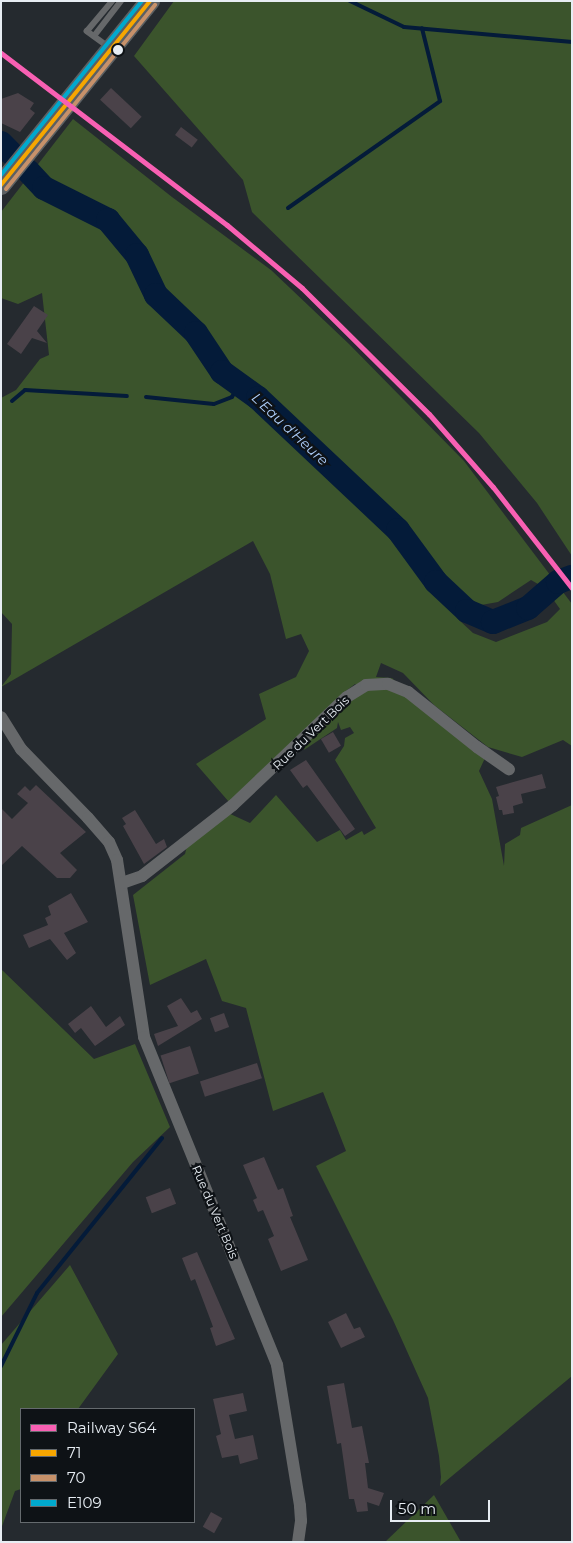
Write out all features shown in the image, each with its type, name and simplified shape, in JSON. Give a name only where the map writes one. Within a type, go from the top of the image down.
[{"type":"main road","points":[[1,185],[111,49],[145,3]]},
{"type":"street","name":"Rue du Vert Bois","points":[[122,883],[142,876],[233,805],[347,697],[366,684],[388,684],[408,692],[477,747],[509,769]]},
{"type":"street","name":"Rue du Vert Bois","points":[[1,716],[21,750],[109,842],[117,860],[122,883],[135,988],[144,1037],[277,1365],[300,1506],[298,1542]]},
{"type":"lane","points":[[111,49],[87,31],[112,1]]},
{"type":"lane","points":[[94,36],[121,1]]},
{"type":"green space","points":[[174,1],[572,1],[572,556],[537,503],[479,433],[252,212],[243,180],[134,56]]},
{"type":"green space","points":[[73,119],[172,197],[271,270],[349,344],[464,461],[572,604],[572,746],[563,740],[522,757],[488,747],[434,705],[403,673],[381,663],[376,677],[392,678],[407,693],[485,758],[479,771],[492,799],[504,866],[505,844],[520,835],[521,828],[572,805],[572,1376],[440,1486],[439,1456],[428,1398],[393,1320],[316,1166],[346,1151],[323,1092],[273,1111],[246,1008],[222,1001],[206,959],[150,985],[133,895],[185,854],[187,846],[226,812],[250,823],[276,795],[317,842],[340,830],[346,840],[362,831],[364,835],[376,828],[335,760],[344,746],[345,738],[354,733],[350,727],[341,730],[338,722],[337,728],[304,750],[306,741],[363,689],[355,684],[342,694],[229,802],[196,764],[266,719],[259,694],[296,677],[309,651],[301,634],[286,639],[270,574],[253,541],[1,687],[11,674],[12,624],[1,612],[1,398],[16,390],[40,359],[49,355],[42,293],[18,304],[1,298],[1,212]],"holes":[[[531,580],[545,588],[560,609],[547,622],[496,642],[473,633],[459,620],[470,607],[498,602]]]},
{"type":"green space","points":[[1,969],[94,1059],[135,1044],[170,1127],[133,1162],[1,1317]]},
{"type":"green space","points":[[70,1265],[118,1354],[79,1408],[20,1408],[20,1489],[15,1491],[1,1529],[1,1345]]},
{"type":"green space","points":[[434,1495],[461,1542],[385,1542]]},
{"type":"building","points":[[111,88],[142,117],[131,128],[100,100]]},
{"type":"building","points":[[18,93],[34,103],[30,109],[35,113],[20,132],[1,123],[1,99]]},
{"type":"building","points":[[181,127],[198,140],[192,148],[175,135]]},
{"type":"building","points":[[34,306],[48,315],[37,331],[47,343],[32,338],[21,354],[7,344]]},
{"type":"building","points":[[333,732],[341,746],[329,753],[321,739]]},
{"type":"building","points":[[306,760],[355,829],[345,836],[307,785],[303,788],[290,770]]},
{"type":"building","points":[[542,774],[546,788],[521,794],[523,803],[513,806],[514,813],[503,815],[502,810],[499,810],[496,797],[499,796],[496,787]]},
{"type":"building","points":[[36,785],[86,832],[60,853],[77,870],[70,878],[57,878],[22,846],[1,866],[1,808],[12,819],[28,803],[17,794],[25,786],[30,791]]},
{"type":"building","points":[[135,810],[156,844],[164,839],[167,847],[144,864],[123,826],[126,824],[122,818]]},
{"type":"building","points":[[71,893],[88,922],[64,933],[76,953],[67,960],[50,939],[29,948],[23,935],[48,925],[45,918],[51,915],[48,906]]},
{"type":"building","points":[[181,998],[191,1013],[197,1010],[202,1019],[158,1046],[154,1034],[178,1026],[167,1006]]},
{"type":"building","points":[[91,1006],[106,1027],[120,1016],[125,1025],[95,1046],[81,1028],[75,1033],[68,1024]]},
{"type":"building","points":[[224,1013],[229,1027],[215,1032],[210,1018]]},
{"type":"building","points":[[190,1046],[199,1074],[169,1083],[161,1056]]},
{"type":"building","points":[[257,1063],[262,1078],[205,1097],[200,1082]]},
{"type":"building","points":[[264,1157],[278,1190],[283,1188],[293,1216],[290,1217],[308,1260],[281,1271],[268,1239],[274,1236],[263,1210],[258,1212],[253,1200],[257,1198],[243,1165]]},
{"type":"building","points":[[170,1188],[176,1204],[152,1213],[146,1197]]},
{"type":"building","points":[[197,1252],[235,1339],[216,1346],[210,1328],[213,1327],[195,1279],[191,1281],[182,1258]]},
{"type":"building","points":[[346,1313],[354,1329],[360,1327],[365,1337],[341,1348],[328,1322]]},
{"type":"building","points":[[344,1383],[352,1428],[362,1426],[369,1463],[365,1463],[368,1488],[384,1493],[379,1506],[367,1502],[368,1511],[357,1512],[354,1499],[349,1499],[341,1443],[337,1444],[327,1386]]},
{"type":"building","points":[[243,1393],[247,1411],[229,1415],[235,1439],[253,1435],[258,1459],[240,1464],[238,1455],[222,1458],[216,1436],[221,1434],[213,1399]]},
{"type":"building","points":[[211,1512],[222,1518],[214,1533],[203,1527]]},
{"type":"waterway","points":[[350,1],[404,27],[572,42]]},
{"type":"waterway","points":[[288,208],[440,101],[422,28]]},
{"type":"waterway","name":"L'Eau d'Heure","points":[[1,143],[11,153]]},
{"type":"waterway","name":"L'Eau d'Heure","points":[[28,171],[44,188],[108,220],[137,255],[156,295],[196,333],[222,372],[258,398],[398,530],[436,582],[467,611],[493,622],[528,608],[558,582],[572,577]]},
{"type":"waterway","points":[[146,397],[214,404],[232,397],[239,384]]},
{"type":"waterway","points":[[12,401],[25,390],[127,396]]},
{"type":"waterway","points":[[1,1366],[37,1293],[162,1138]]},
{"type":"rail line","name":"S64","points":[[1,53],[227,225],[302,288],[429,414],[493,487],[572,588]]},
{"type":"transit line","name":"E109","points":[[1,175],[142,1]]},
{"type":"transit line","name":"71","points":[[1,185],[150,1]]},
{"type":"transit line","name":"70","points":[[6,189],[155,5]]}]
